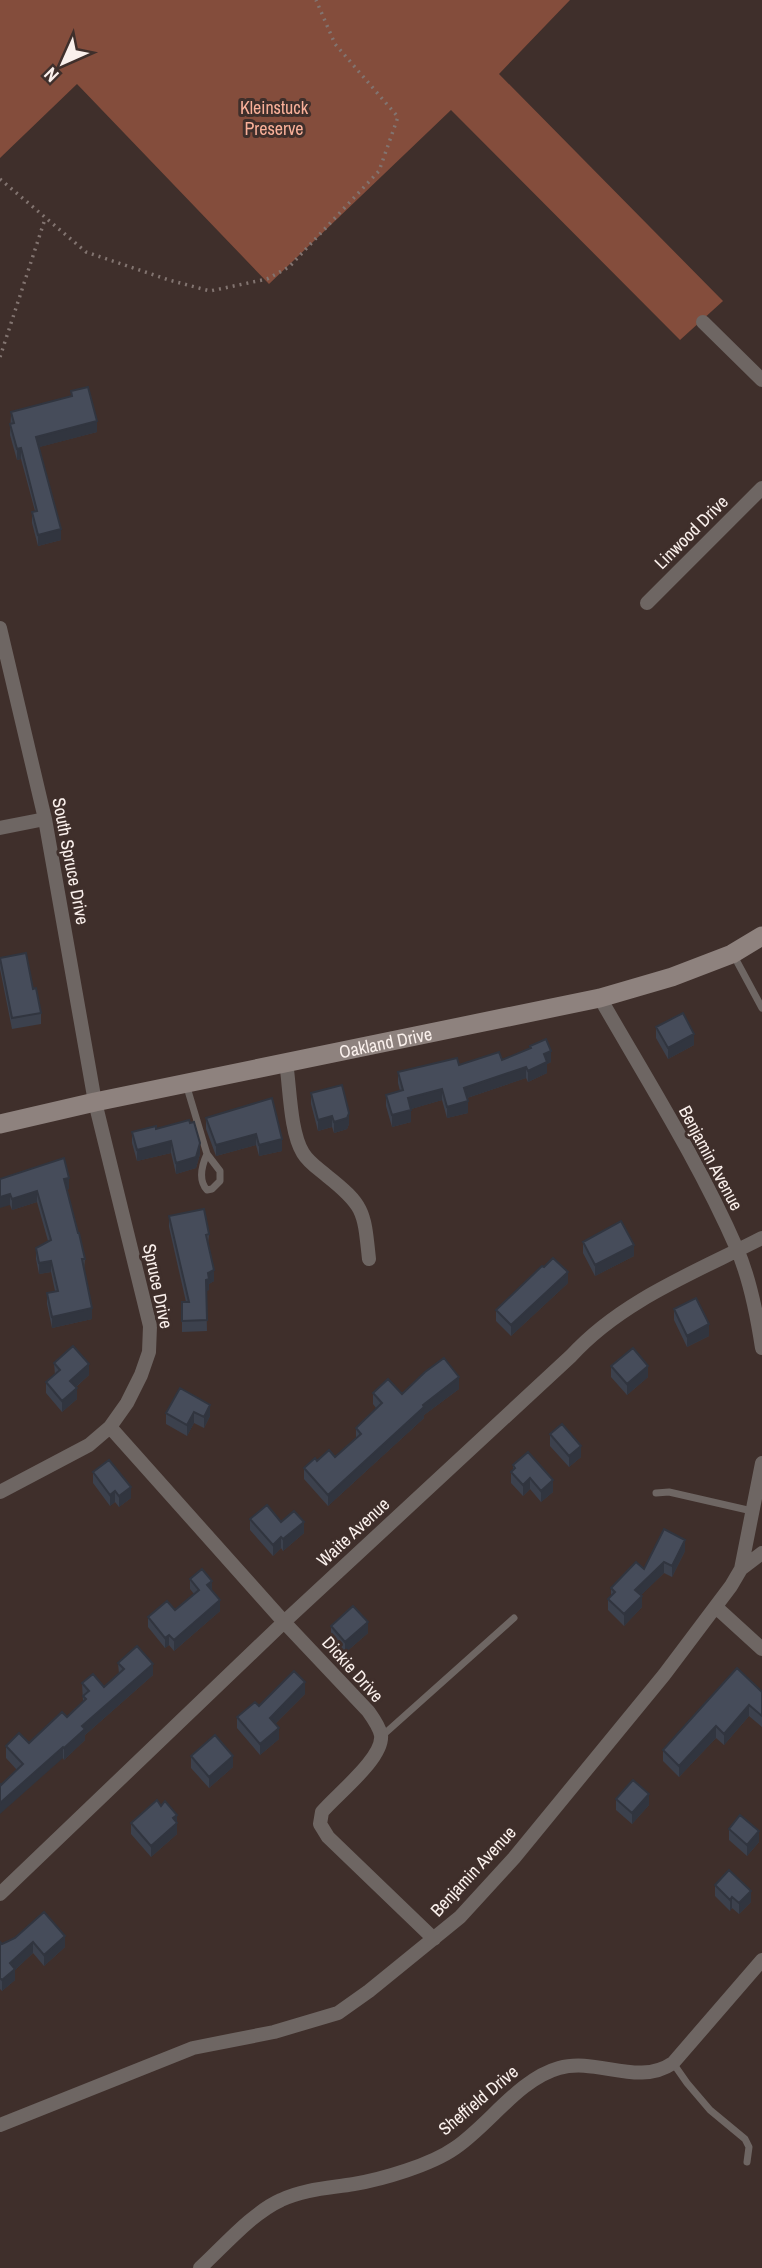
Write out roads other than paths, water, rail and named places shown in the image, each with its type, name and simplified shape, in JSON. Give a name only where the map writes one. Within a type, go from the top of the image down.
[{"type":"main road","name":"Oakland Drive","points":[[0,1124],[94,1102],[600,998],[672,977],[732,954],[762,936]]},
{"type":"street","points":[[704,322],[762,380]]},
{"type":"street","name":"Linwood Drive","points":[[647,603],[762,488]]},
{"type":"street","name":"South Spruce Drive","points":[[0,628],[45,819],[94,1102]]},
{"type":"street","points":[[0,828],[45,819]]},
{"type":"street","name":"Benjamin Avenue","points":[[600,998],[692,1159],[738,1250],[757,1314],[762,1348]]},
{"type":"street","points":[[286,1062],[300,1148],[311,1163],[348,1193],[361,1209],[365,1218],[369,1259]]},
{"type":"street","name":"Spruce Drive","points":[[0,1492],[89,1445],[110,1427],[127,1403],[149,1352],[150,1326],[94,1102]]},
{"type":"street","name":"Waite Avenue","points":[[0,1894],[284,1622],[586,1340],[631,1305],[762,1238]]},
{"type":"street","name":"Dickie Drive","points":[[110,1427],[284,1622],[368,1711],[381,1736]]},
{"type":"street","name":"Benjamin Avenue","points":[[0,2124],[193,2048],[274,2032],[338,2013],[460,1917],[514,1858],[716,1608],[741,1569],[762,1463]]},
{"type":"street","points":[[741,1569],[762,1553]]},
{"type":"street","points":[[716,1608],[762,1649]]},
{"type":"street","points":[[381,1736],[380,1747],[373,1759],[322,1812],[320,1824],[328,1837],[434,1939]]},
{"type":"street","points":[[673,2063],[762,1960]]},
{"type":"street","name":"Sheffield Drive","points":[[200,2268],[264,2210],[281,2200],[299,2193],[362,2182],[418,2165],[452,2150],[536,2076],[561,2067],[579,2065],[621,2072],[651,2073],[662,2071],[673,2063]]},
{"type":"lane","points":[[732,954],[762,1008]]},
{"type":"lane","points":[[186,1083],[207,1154]]},
{"type":"lane","points":[[656,1493],[669,1492],[753,1511]]},
{"type":"lane","points":[[381,1736],[514,1618]]},
{"type":"lane","points":[[673,2063],[710,2110],[745,2139],[748,2147],[747,2162]]},
{"type":"park label","name":"Kleinstuck Preserve","points":[[274,117]]}]
